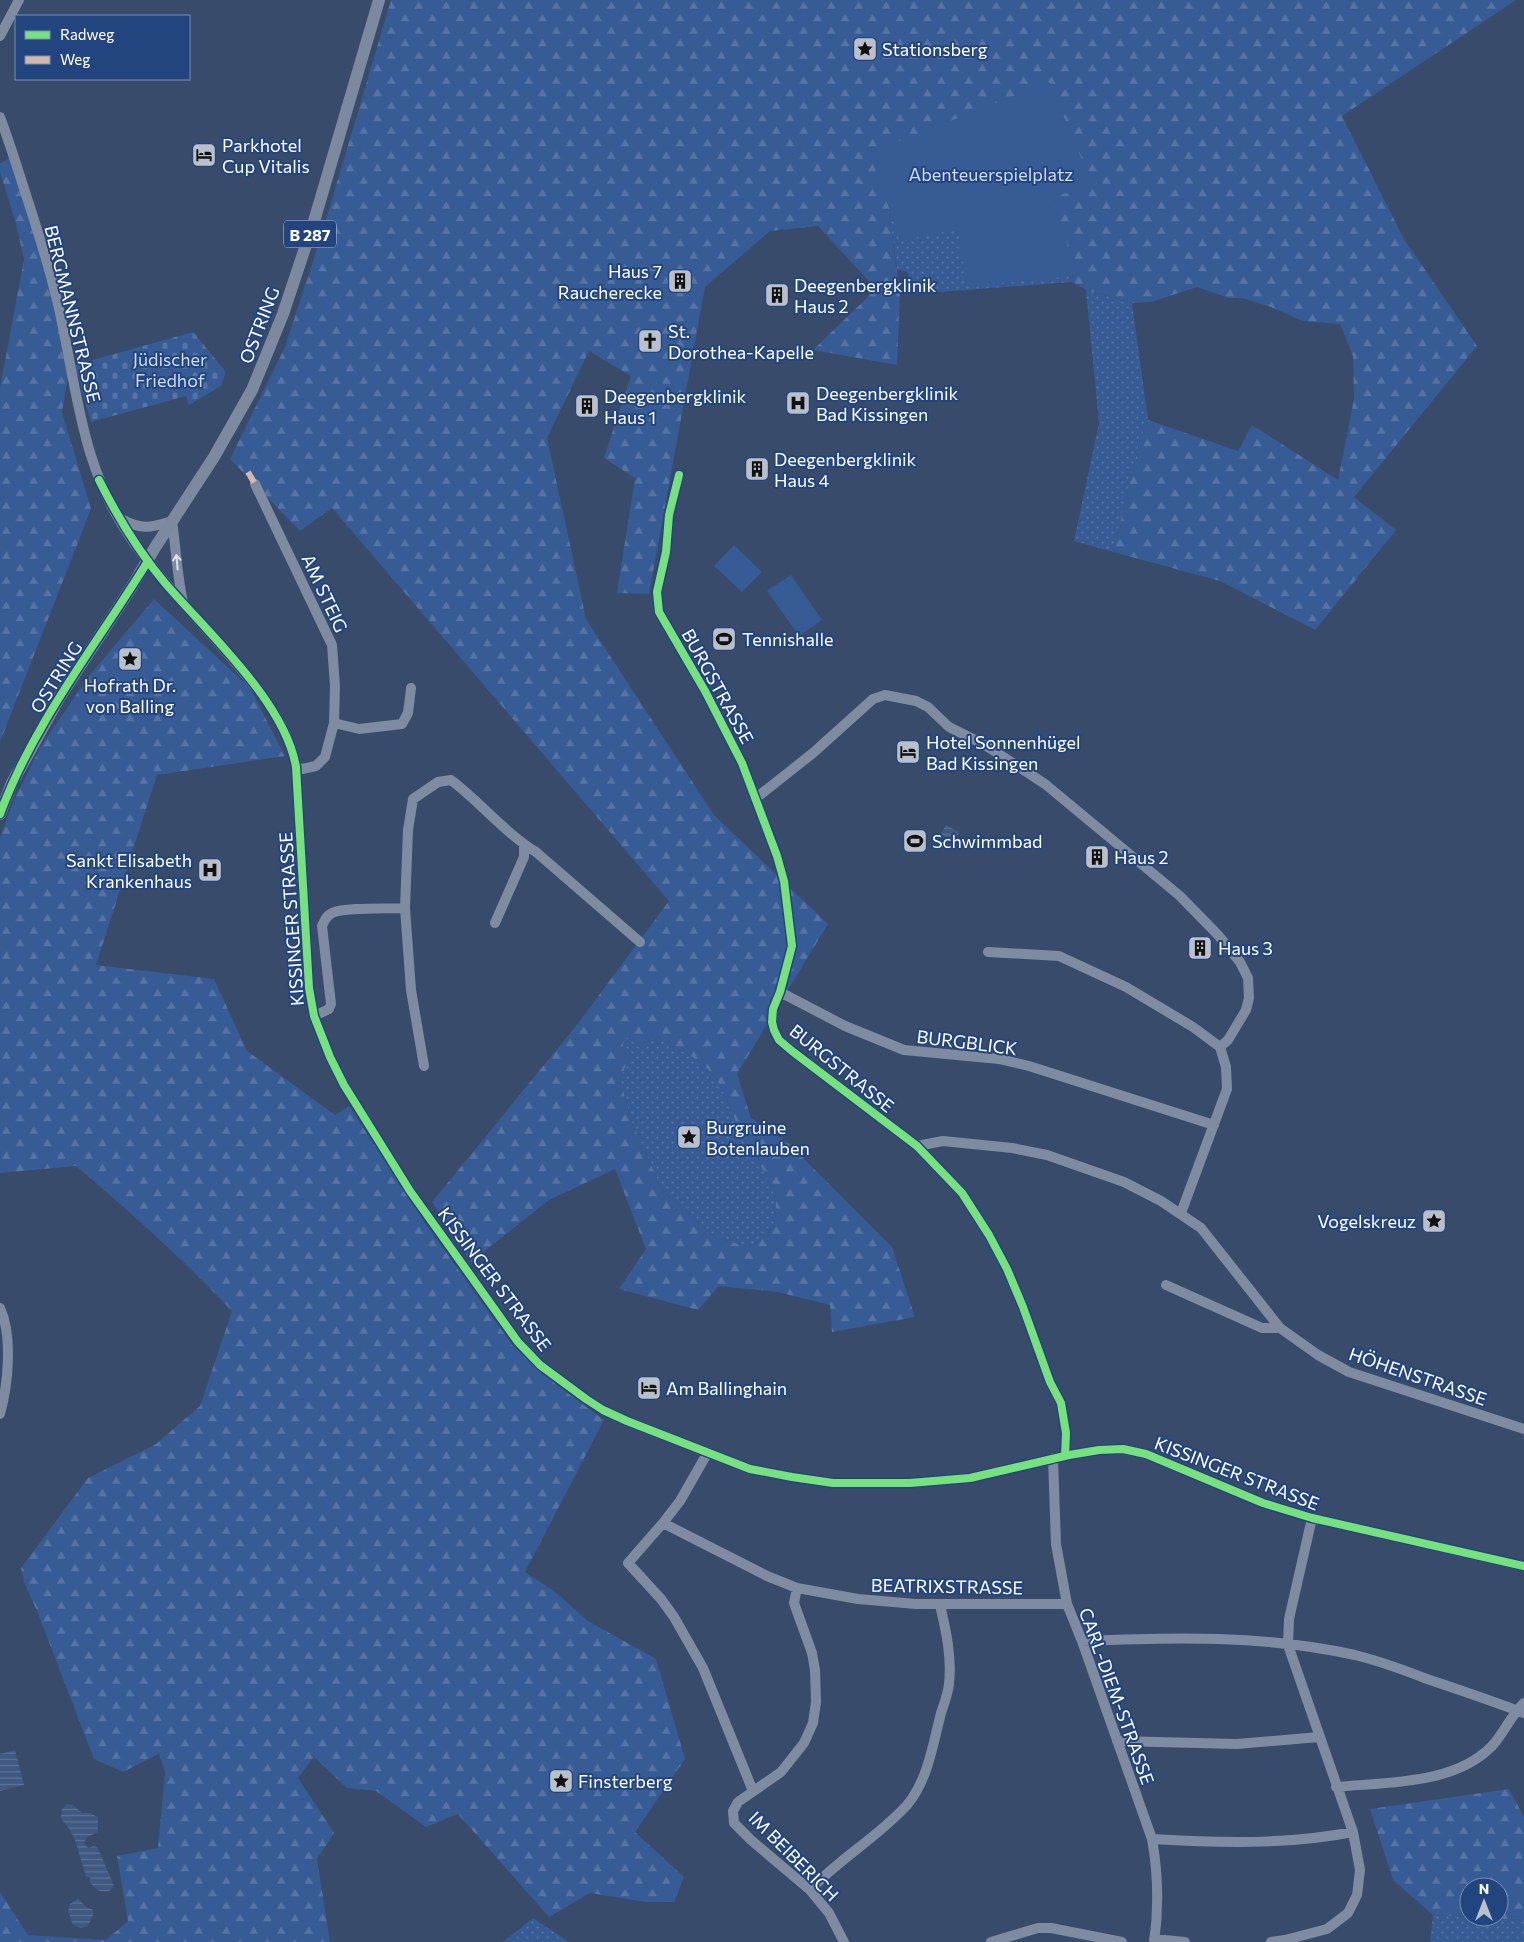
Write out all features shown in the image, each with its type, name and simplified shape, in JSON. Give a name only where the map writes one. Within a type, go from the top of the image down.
[{"type":"main road","name":"OSTRING","points":[[0,814],[12,783],[59,698],[214,456],[252,390],[283,314],[314,218],[379,0]]},
{"type":"street","points":[[0,36],[19,0]]},
{"type":"street","name":"BERGMANNSTRASSE","points":[[0,117],[49,269],[88,448],[99,480],[118,518],[148,561]]},
{"type":"street","name":"BURGSTRASSE","points":[[679,475],[669,515],[666,552],[657,592],[657,601],[659,612],[705,691],[739,756],[777,856],[785,890],[792,946],[780,992],[773,1009],[772,1022],[774,1030],[780,1040],[917,1146],[962,1193],[989,1235],[1007,1269],[1023,1307],[1050,1382],[1060,1403],[1066,1433],[1065,1456]]},
{"type":"street","name":"AM STEIG","points":[[255,484],[332,645],[335,686],[334,723],[325,757],[316,766],[302,769],[296,767]]},
{"type":"street","points":[[118,518],[132,525],[146,528],[172,521],[178,564],[178,579],[183,602]]},
{"type":"street","name":"KISSINGER STRASSE","points":[[148,561],[273,710],[294,755],[309,988],[319,1032],[344,1085],[410,1191],[518,1342],[540,1365],[603,1410],[750,1469],[792,1477],[856,1484],[910,1483],[970,1478],[1053,1458],[1099,1450],[1123,1450],[1146,1454],[1263,1502],[1312,1518],[1524,1566]]},
{"type":"street","points":[[334,723],[359,728],[402,724],[408,713],[411,688]]},
{"type":"street","points":[[756,798],[813,753],[873,699],[885,695],[916,701],[928,707],[949,727],[985,745],[1045,784],[1180,896],[1218,935],[1240,962],[1248,978],[1249,998],[1246,1010],[1228,1040],[1220,1048]]},
{"type":"street","points":[[424,1066],[411,990],[405,908],[408,830],[410,807],[413,799],[438,782],[451,780],[470,795],[524,844],[547,861],[640,942]]},
{"type":"street","points":[[495,923],[524,856],[524,844]]},
{"type":"street","points":[[314,1016],[329,1009],[331,1004],[322,926],[326,918],[333,913],[346,910],[405,908]]},
{"type":"street","points":[[988,952],[1059,956],[1126,987],[1193,1027],[1220,1048],[1226,1067],[1227,1089],[1181,1213]]},
{"type":"street","name":"BURGBLICK","points":[[780,992],[845,1026],[904,1050],[999,1060],[1029,1066],[1214,1125]]},
{"type":"street","name":"HÖHENSTRASSE","points":[[917,1146],[943,1141],[1012,1148],[1047,1155],[1124,1182],[1161,1201],[1201,1228],[1280,1328],[1318,1355],[1349,1372],[1524,1429]]},
{"type":"street","name":"HÖHENSTRASSE","points":[[1166,1285],[1262,1328],[1280,1328]]},
{"type":"street","points":[[0,1308],[5,1324],[7,1354],[7,1375],[0,1414]]},
{"type":"street","points":[[708,1452],[680,1501],[664,1523],[628,1563],[661,1599],[674,1617],[703,1668],[753,1792]]},
{"type":"street","name":"CARL-DIEM-STRASSE","points":[[1053,1458],[1056,1544],[1067,1604],[1082,1641],[1152,1839],[1158,1888],[1154,1940]]},
{"type":"street","points":[[1271,1942],[1327,1929],[1348,1913],[1357,1895],[1360,1870],[1352,1832],[1288,1645],[1289,1619],[1312,1518]]},
{"type":"street","name":"BEATRIXSTRASSE","points":[[664,1523],[767,1576],[797,1588],[858,1599],[940,1605],[1067,1604]]},
{"type":"street","name":"IM BEIBERICH","points":[[797,1588],[794,1602],[812,1653],[815,1670],[816,1702],[813,1723],[804,1743],[781,1772],[738,1802],[733,1811],[734,1823],[751,1840],[810,1890],[829,1913],[844,1942]]},
{"type":"street","points":[[810,1890],[826,1873],[892,1819],[908,1803],[917,1790],[929,1762],[949,1684],[947,1634],[940,1605]]},
{"type":"street","points":[[1082,1641],[1193,1638],[1269,1642],[1313,1647],[1356,1656],[1404,1670],[1520,1712]]},
{"type":"street","points":[[1336,1787],[1428,1778],[1450,1772],[1471,1762],[1492,1746],[1520,1712],[1524,1703]]},
{"type":"street","points":[[1117,1741],[1237,1744],[1319,1737]]},
{"type":"street","points":[[1152,1839],[1200,1842],[1280,1841],[1352,1832]]},
{"type":"street","points":[[991,1942],[1038,1928],[1051,1928],[1122,1942]]},
{"type":"street","points":[[1154,1940],[1185,1942]]},
{"type":"green space","points":[[391,0],[1516,0],[1342,116],[1404,239],[1477,346],[1354,497],[1396,530],[1315,630],[1220,581],[1113,552],[1140,440],[1148,420],[1238,451],[1252,425],[1338,480],[1354,399],[1353,356],[1340,324],[1303,321],[1271,307],[1242,298],[1229,298],[1197,287],[1151,302],[1132,303],[1086,290],[1072,282],[1033,175],[982,193],[889,213],[900,294],[897,365],[813,350],[876,289],[818,226],[770,231],[705,287],[649,594],[617,593],[635,478],[604,458],[631,376],[589,351],[547,438],[586,619],[714,815],[828,924],[737,1074],[751,1118],[788,1143],[892,1247],[915,1317],[832,1332],[830,1305],[778,1292],[719,1286],[698,1310],[619,1289],[646,1249],[615,1169],[549,1200],[471,1262],[432,1202],[576,1026],[669,901],[332,508],[300,531],[230,459],[285,347],[320,240]],"holes":[[[623,1038],[629,1038],[638,1046],[656,1038],[672,1045],[702,1063],[718,1081],[742,1135],[764,1171],[775,1197],[774,1223],[760,1240],[747,1247],[716,1237],[662,1190],[631,1120],[620,1079],[631,1054],[623,1045]]]},
{"type":"green space","name":"Abenteuerspielplatz","points":[[1049,82],[1094,188],[1051,196],[1078,276],[966,286],[958,229],[901,241],[869,153]]},
{"type":"green space","points":[[10,158],[46,272],[68,376],[62,412],[91,509],[0,742],[0,388],[24,259],[16,224],[0,172],[0,163]]},
{"type":"green space","points":[[1033,175],[1072,282],[914,294],[907,272],[897,269],[889,213],[982,193]]},
{"type":"green space","points":[[1086,290],[1132,303],[1148,420],[1140,440],[1113,552],[1074,541],[1099,423]]},
{"type":"green space","name":"Jüdischer Friedhof","points":[[193,332],[226,372],[221,386],[189,405],[186,396],[91,422],[75,365]]},
{"type":"green space","points":[[734,545],[762,572],[742,592],[714,566]]},
{"type":"green space","points":[[791,575],[822,620],[799,636],[767,591]]},
{"type":"green space","points":[[154,599],[250,688],[285,756],[157,775],[96,965],[214,979],[247,1051],[335,1115],[349,1106],[425,1223],[513,1346],[557,1385],[604,1420],[525,1572],[554,1591],[588,1621],[656,1659],[685,1759],[635,1832],[684,1877],[674,1902],[646,1902],[590,1893],[549,1917],[458,1814],[426,1827],[376,1791],[347,1788],[314,1757],[298,1778],[334,1833],[317,1859],[330,1942],[0,1942],[0,1892],[28,1935],[106,1940],[128,1921],[117,1856],[158,1848],[165,1772],[159,1754],[123,1772],[94,1759],[24,1582],[21,1568],[88,1478],[156,1444],[200,1406],[232,1311],[156,1236],[76,1166],[0,1173],[0,838],[14,800],[41,746],[89,676]]},
{"type":"green space","points":[[623,1038],[629,1038],[638,1046],[656,1038],[695,1058],[718,1081],[742,1135],[764,1171],[775,1197],[774,1223],[760,1240],[747,1247],[716,1237],[662,1190],[631,1120],[620,1079],[631,1054],[623,1045]]},
{"type":"green space","points":[[1509,1789],[1524,1817],[1524,1920],[1509,1919],[1509,1877],[1459,1877],[1459,1916],[1433,1915],[1393,1880],[1370,1809]]},
{"type":"green space","points":[[1433,1915],[1459,1916],[1459,1927],[1509,1927],[1509,1919],[1524,1920],[1524,1942],[1430,1942]]},
{"type":"green space","points":[[533,1918],[569,1942],[503,1942]]},
{"type":"shaded area","points":[[946,825],[959,832],[954,842],[940,835]]},
{"type":"shaded area","points":[[15,1750],[24,1785],[0,1791],[0,1754]]},
{"type":"shaded area","points":[[67,1804],[73,1805],[82,1813],[91,1813],[98,1818],[98,1832],[87,1837],[84,1842],[88,1848],[94,1846],[98,1848],[114,1886],[111,1890],[104,1892],[99,1890],[94,1887],[90,1882],[90,1878],[86,1876],[75,1840],[61,1818],[62,1809]]},
{"type":"shaded area","points":[[78,1898],[85,1906],[93,1910],[94,1913],[88,1926],[81,1928],[73,1925],[68,1911],[70,1904]]},
{"type":"marked path","points":[[248,472],[255,484]]},
{"type":"cycle path","points":[[679,475],[669,515],[666,552],[657,592],[659,612],[705,691],[742,763],[777,856],[784,881],[792,946],[780,992],[773,1009],[772,1022],[774,1030],[779,1040],[792,1051],[917,1146],[962,1193],[989,1235],[1007,1269],[1050,1382],[1061,1403],[1066,1433],[1065,1456]]},
{"type":"cycle path","points":[[99,480],[137,546],[165,583],[222,646],[261,693],[289,742],[296,767],[309,988],[314,1016],[330,1057],[344,1085],[410,1191],[518,1342],[540,1365],[603,1410],[750,1469],[833,1483],[910,1483],[970,1478],[1069,1455],[1099,1450],[1123,1449],[1146,1454],[1263,1503],[1312,1518],[1524,1566]]},
{"type":"cycle path","points":[[0,814],[14,780],[48,715],[148,561]]},
{"type":"place","name":"Stationsberg","points":[[865,49]]},
{"type":"place","name":"Parkhotel Cup Vitalis","points":[[204,155]]},
{"type":"place","name":"Haus 7 Raucherecke","points":[[680,281]]},
{"type":"place","name":"Deegenbergklinik Haus 2","points":[[777,295]]},
{"type":"place","name":"St. Dorothea-Kapelle","points":[[650,341]]},
{"type":"place","name":"Deegenbergklinik Bad Kissingen","points":[[798,403]]},
{"type":"place","name":"Deegenbergklinik Haus 1","points":[[587,406]]},
{"type":"place","name":"Deegenbergklinik Haus 4","points":[[757,469]]},
{"type":"place","name":"Tennishalle","points":[[724,639]]},
{"type":"place","name":"Hofrath Dr. von Balling","points":[[130,659]]},
{"type":"place","name":"Hotel Sonnenhügel Bad Kissingen","points":[[908,752]]},
{"type":"place","name":"Schwimmbad","points":[[915,841]]},
{"type":"place","name":"Haus 2","points":[[1097,857]]},
{"type":"place","name":"Sankt Elisabeth Krankenhaus","points":[[210,870]]},
{"type":"place","name":"Haus 3","points":[[1200,948]]},
{"type":"place","name":"Burgruine Botenlauben","points":[[689,1137]]},
{"type":"place","name":"Vogelskreuz","points":[[1434,1221]]},
{"type":"place","name":"Am Ballinghain","points":[[649,1388]]},
{"type":"place","name":"Finsterberg","points":[[561,1781]]}]
